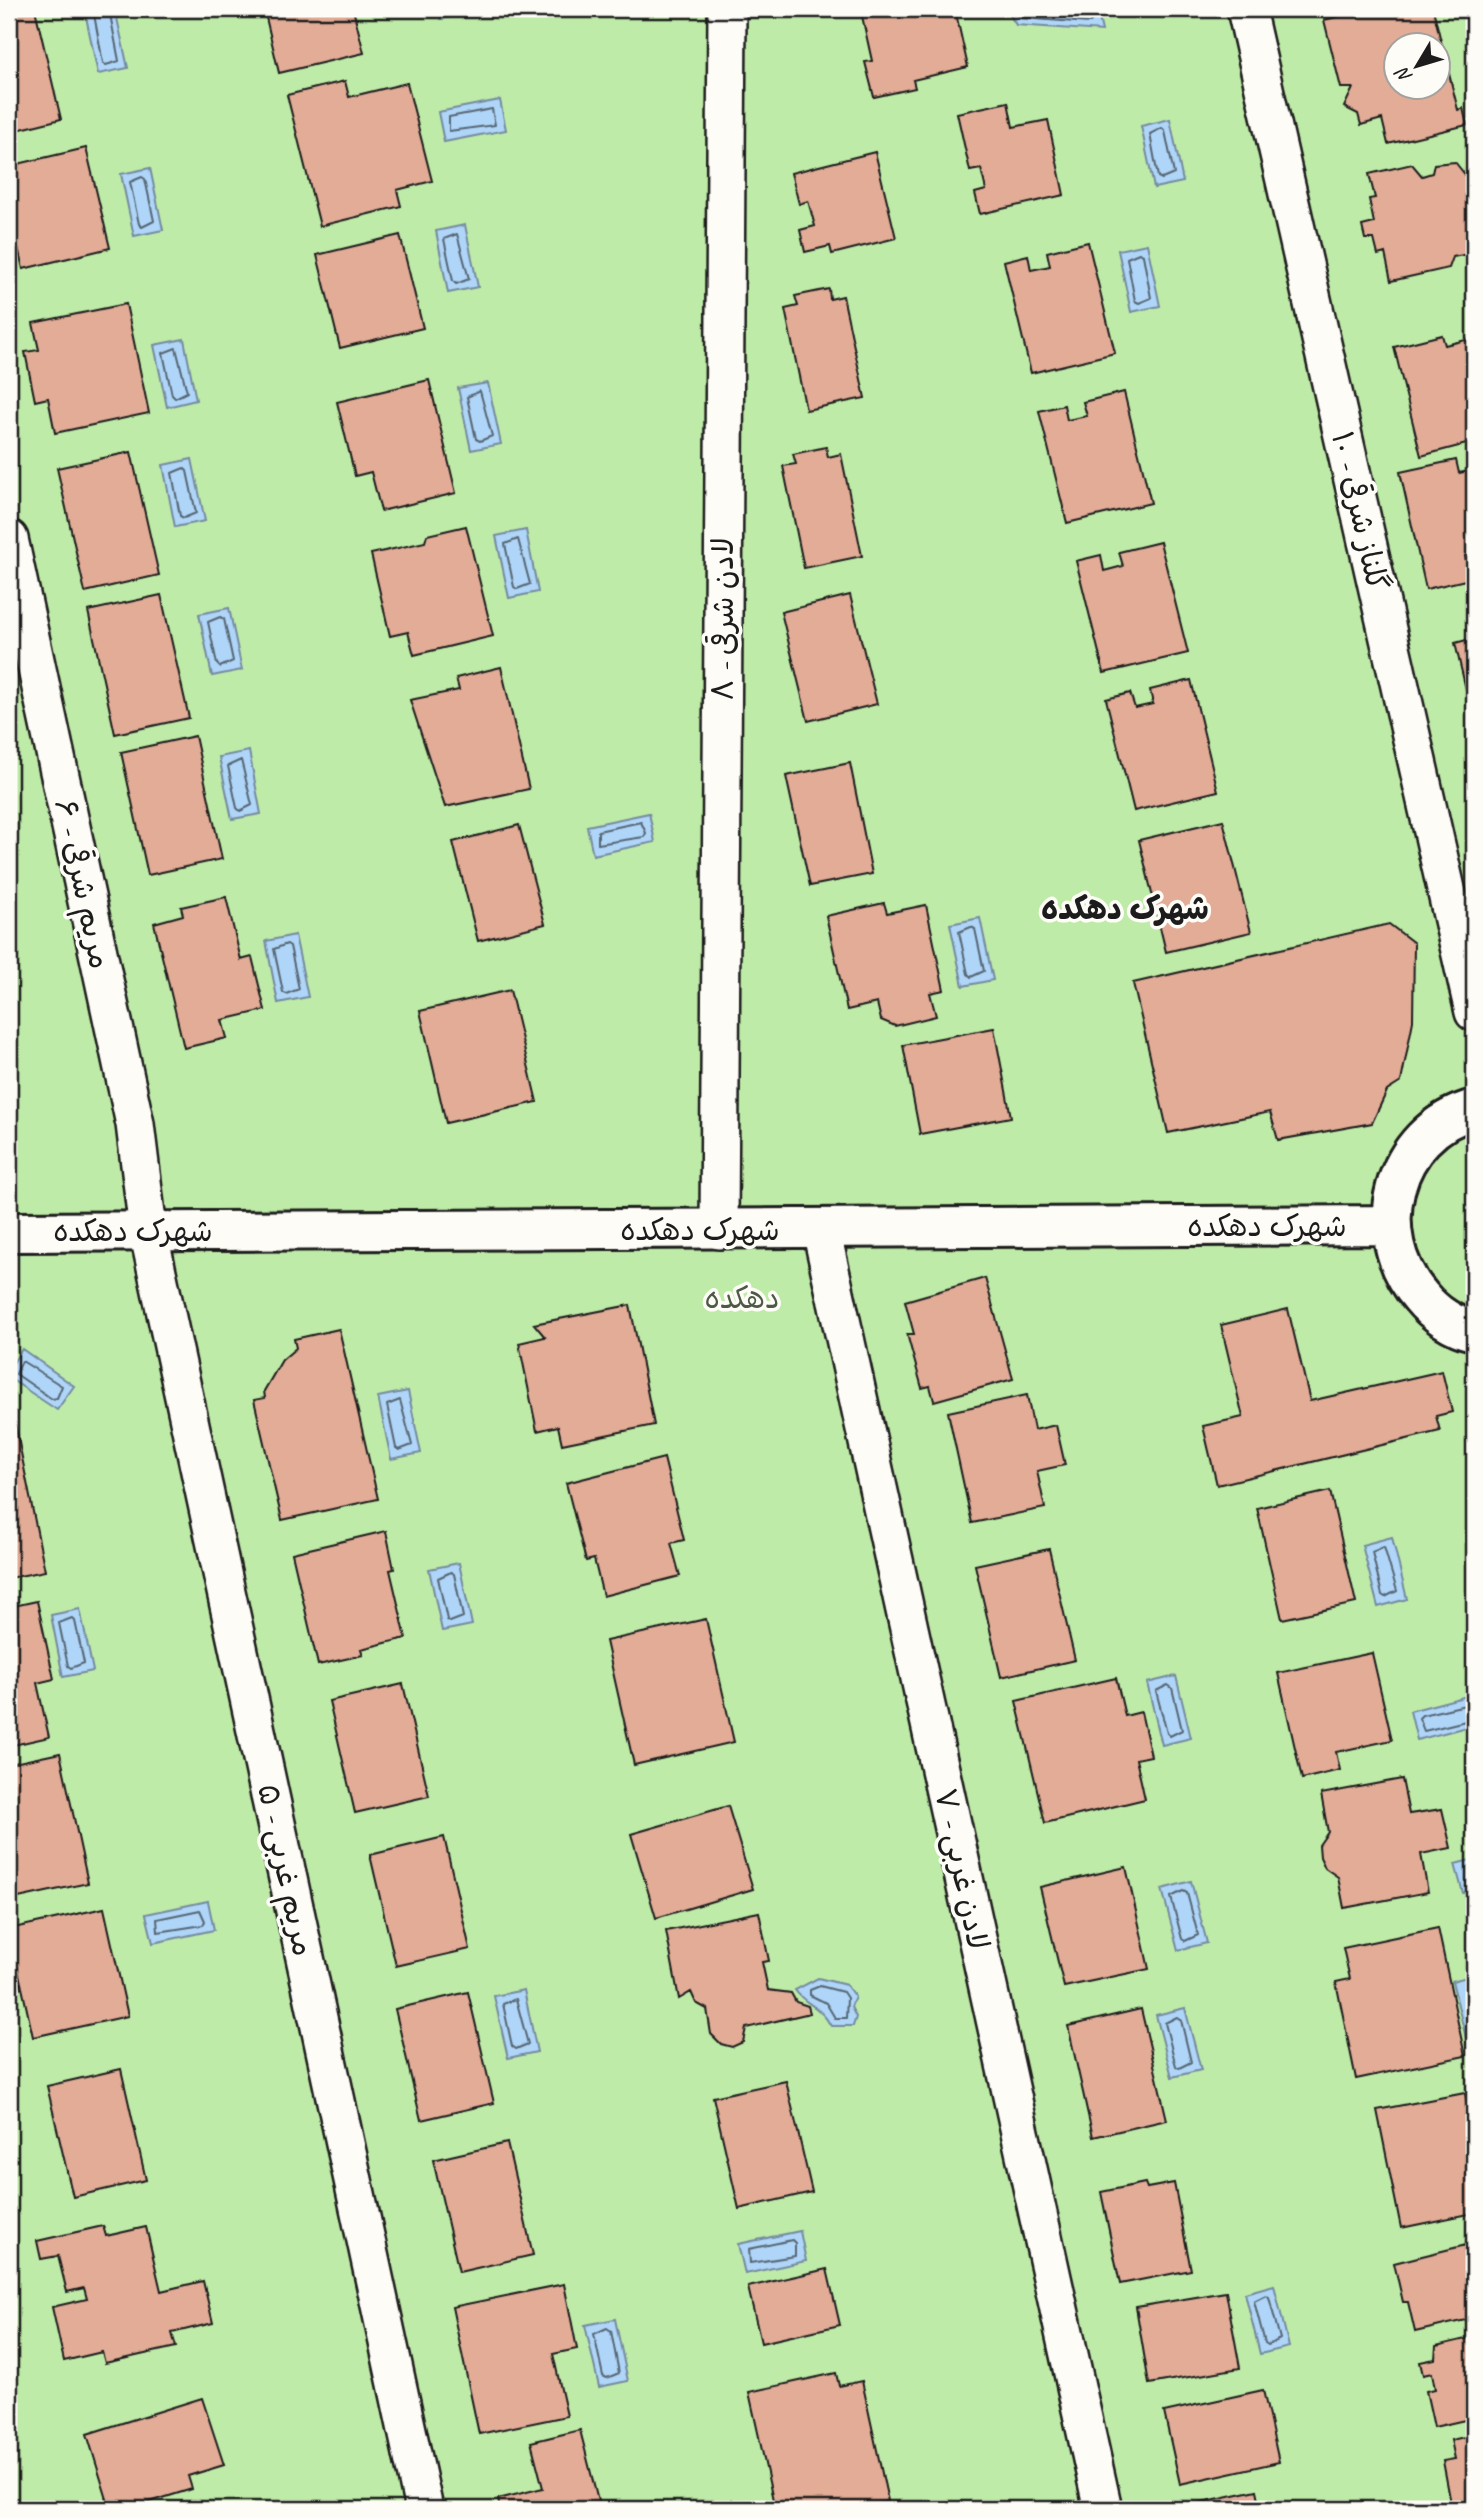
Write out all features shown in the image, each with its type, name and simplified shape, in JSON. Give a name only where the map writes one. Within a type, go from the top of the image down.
[{"type":"street","name":"لادن شرقی - ۸","points":[[719,1230],[727,9]]},
{"type":"street","name":"گلناز شرقی - ۱۰","points":[[1246,9],[1474,1012]]},
{"type":"street","name":"مریم شرقی - ۶","points":[[9,539],[135,1124],[148,1230]]},
{"type":"street","points":[[1474,1109],[1457,1114],[1425,1136],[1401,1167],[1391,1205],[1392,1244],[1407,1281],[1433,1311],[1474,1331]]},
{"type":"street","name":"شهرک دهکده","points":[[9,1232],[821,1230],[1391,1225]]},
{"type":"street","name":"مریم غربی - ۵","points":[[148,1230],[424,2509]]},
{"type":"street","name":"لادن غربی - ۷","points":[[821,1230],[1104,2509]]},
{"type":"green space","name":"دهکده","points":[[9,9],[1474,9],[1474,2509],[9,2509]]},
{"type":"water","points":[[115,9],[128,68],[98,74],[85,12]]},
{"type":"water","points":[[439,9],[489,9],[441,19]]},
{"type":"water","points":[[1006,9],[1097,9],[1102,31],[1016,25]]},
{"type":"water","points":[[500,100],[506,130],[444,142],[438,112]]},
{"type":"water","points":[[1170,119],[1183,182],[1154,188],[1141,126]]},
{"type":"water","points":[[150,168],[163,230],[134,236],[121,174]]},
{"type":"water","points":[[465,225],[478,287],[448,293],[436,231]]},
{"type":"water","points":[[1147,244],[1160,306],[1131,312],[1118,250]]},
{"type":"water","points":[[184,339],[196,400],[167,407],[154,345]]},
{"type":"water","points":[[488,383],[501,444],[471,450],[458,388]]},
{"type":"water","points":[[192,459],[205,521],[175,527],[163,465]]},
{"type":"water","points":[[526,530],[538,592],[509,598],[496,536]]},
{"type":"water","points":[[229,608],[242,670],[212,676],[199,614]]},
{"type":"water","points":[[249,751],[261,814],[232,819],[219,757]]},
{"type":"water","points":[[649,813],[655,842],[593,855],[587,826]]},
{"type":"water","points":[[980,918],[993,980],[963,986],[950,924]]},
{"type":"water","points":[[295,935],[308,997],[278,1003],[266,941]]},
{"type":"water","points":[[22,1349],[74,1386],[57,1410],[9,1378],[9,1369]]},
{"type":"water","points":[[408,1391],[421,1453],[391,1459],[378,1397]]},
{"type":"water","points":[[1392,1537],[1407,1599],[1378,1607],[1362,1545]]},
{"type":"water","points":[[459,1563],[472,1625],[442,1631],[429,1569]]},
{"type":"water","points":[[80,1609],[93,1671],[63,1677],[51,1615]]},
{"type":"water","points":[[1176,1676],[1191,1738],[1162,1745],[1147,1683]]},
{"type":"water","points":[[1471,1695],[1474,1725],[1417,1740],[1410,1711]]},
{"type":"water","points":[[1474,1859],[1474,1890],[1463,1893],[1455,1864]]},
{"type":"water","points":[[1191,1881],[1207,1943],[1178,1950],[1162,1889]]},
{"type":"water","points":[[208,1901],[214,1930],[153,1943],[146,1914]]},
{"type":"water","points":[[1474,1975],[1474,2040],[1467,2042],[1452,1981]]},
{"type":"water","points":[[818,1978],[846,1985],[855,1997],[851,2007],[856,2017],[853,2026],[831,2026],[822,2013],[795,1990]]},
{"type":"water","points":[[524,1990],[537,2052],[508,2058],[494,1996]]},
{"type":"water","points":[[1185,2008],[1201,2070],[1172,2077],[1156,2015]]},
{"type":"water","points":[[800,2231],[806,2261],[745,2274],[738,2244]]},
{"type":"water","points":[[1274,2285],[1289,2347],[1260,2354],[1245,2293]]},
{"type":"water","points":[[615,2319],[628,2381],[599,2387],[585,2325]]},
{"type":"building","points":[[35,9],[61,119],[9,132],[9,14]]},
{"type":"building","points":[[264,9],[353,9],[364,53],[279,73]]},
{"type":"building","points":[[872,9],[955,9],[968,67],[913,80],[915,88],[874,97],[865,62],[872,61],[862,16],[873,13]]},
{"type":"building","points":[[1370,9],[1433,9],[1439,32],[1382,32],[1382,102],[1452,102],[1452,86],[1458,110],[1463,108],[1467,125],[1388,144],[1382,119],[1361,125],[1358,114],[1344,107],[1353,88],[1341,88],[1324,20]]},
{"type":"building","points":[[345,81],[349,97],[407,83],[432,181],[397,190],[401,206],[320,226],[287,95]]},
{"type":"building","points":[[1008,102],[1013,127],[1048,120],[1064,195],[980,214],[975,193],[986,190],[981,169],[970,171],[957,113]]},
{"type":"building","points":[[86,148],[110,248],[23,269],[9,208],[9,166]]},
{"type":"building","points":[[875,152],[896,238],[832,254],[830,246],[805,252],[800,230],[815,226],[808,201],[799,204],[791,173]]},
{"type":"building","points":[[1455,162],[1474,186],[1474,253],[1453,257],[1449,268],[1391,281],[1385,253],[1378,255],[1374,239],[1365,239],[1362,226],[1374,223],[1369,199],[1375,198],[1369,174],[1412,164],[1422,176],[1432,173],[1434,164]]},
{"type":"building","points":[[400,235],[423,328],[340,348],[317,255]]},
{"type":"building","points":[[1088,242],[1115,353],[1031,373],[1004,261],[1028,255],[1031,270],[1050,266],[1047,252]]},
{"type":"building","points":[[829,289],[830,299],[843,296],[865,398],[806,410],[785,309],[798,306],[795,296]]},
{"type":"building","points":[[126,304],[149,413],[55,433],[48,398],[35,401],[25,352],[39,350],[33,323]]},
{"type":"building","points":[[1442,335],[1445,345],[1474,338],[1474,442],[1421,456],[1394,347]]},
{"type":"building","points":[[429,380],[456,493],[381,511],[371,472],[355,476],[337,402]]},
{"type":"building","points":[[1124,392],[1151,503],[1067,523],[1039,411],[1064,405],[1067,420],[1087,416],[1083,402]]},
{"type":"building","points":[[826,447],[828,457],[841,454],[862,556],[804,568],[783,466],[796,464],[793,454]]},
{"type":"building","points":[[131,452],[159,575],[85,592],[57,468]]},
{"type":"building","points":[[1456,460],[1459,473],[1474,470],[1474,554],[1465,556],[1470,579],[1426,589],[1400,472]]},
{"type":"building","points":[[466,526],[493,636],[414,655],[408,632],[390,636],[371,554],[425,542],[427,535]]},
{"type":"building","points":[[1160,542],[1188,653],[1104,673],[1076,561],[1101,555],[1104,571],[1123,566],[1119,552]]},
{"type":"building","points":[[161,595],[189,718],[115,734],[88,611]]},
{"type":"building","points":[[850,595],[877,704],[808,721],[781,612]]},
{"type":"building","points":[[1474,638],[1474,723],[1455,643]]},
{"type":"building","points":[[501,667],[529,789],[445,807],[410,700],[459,690],[456,678]]},
{"type":"building","points":[[1191,680],[1218,791],[1134,811],[1106,699],[1130,693],[1135,708],[1153,704],[1150,690]]},
{"type":"building","points":[[195,736],[222,859],[148,875],[121,752]]},
{"type":"building","points":[[850,763],[872,874],[810,886],[786,776]]},
{"type":"building","points":[[1223,820],[1251,932],[1166,952],[1139,840]]},
{"type":"building","points":[[519,825],[545,924],[478,941],[453,842]]},
{"type":"building","points":[[226,897],[241,960],[252,957],[265,1010],[222,1020],[227,1038],[184,1048],[154,923],[183,915],[181,907]]},
{"type":"building","points":[[884,903],[887,913],[926,905],[944,990],[930,993],[936,1016],[895,1026],[881,1020],[877,1003],[847,1010],[826,916]]},
{"type":"building","points":[[1389,924],[1414,943],[1413,1021],[1401,1082],[1387,1091],[1372,1123],[1278,1140],[1270,1112],[1168,1133],[1133,983]]},
{"type":"building","points":[[510,990],[537,1102],[446,1123],[420,1011]]},
{"type":"building","points":[[994,1028],[1011,1117],[920,1134],[903,1045]]},
{"type":"building","points":[[985,1278],[1013,1379],[934,1401],[930,1386],[922,1388],[907,1334],[914,1334],[905,1301]]},
{"type":"building","points":[[630,1305],[654,1425],[562,1444],[558,1426],[537,1431],[519,1343],[545,1337],[534,1324]]},
{"type":"building","points":[[1288,1309],[1310,1401],[1442,1371],[1452,1412],[1436,1416],[1440,1431],[1217,1485],[1203,1426],[1243,1417],[1221,1325]]},
{"type":"building","points":[[339,1329],[378,1499],[282,1520],[254,1400],[265,1398],[264,1391],[282,1360],[296,1348],[294,1339]]},
{"type":"building","points":[[1027,1395],[1034,1430],[1056,1425],[1065,1465],[1037,1471],[1045,1508],[972,1523],[948,1412]]},
{"type":"building","points":[[15,1423],[45,1571],[9,1578],[9,1425]]},
{"type":"building","points":[[664,1458],[684,1540],[671,1543],[680,1576],[603,1596],[594,1559],[586,1561],[566,1483]]},
{"type":"building","points":[[1330,1491],[1356,1603],[1282,1619],[1257,1508]]},
{"type":"building","points":[[386,1531],[394,1569],[390,1570],[406,1638],[361,1649],[363,1655],[318,1665],[292,1553]]},
{"type":"building","points":[[1049,1549],[1075,1660],[1001,1677],[975,1565]]},
{"type":"building","points":[[37,1601],[54,1679],[37,1683],[49,1737],[9,1746],[9,1607]]},
{"type":"building","points":[[706,1619],[734,1742],[634,1765],[606,1641]]},
{"type":"building","points":[[1372,1653],[1392,1740],[1336,1752],[1340,1770],[1302,1779],[1278,1673]]},
{"type":"building","points":[[1116,1678],[1125,1716],[1141,1712],[1151,1756],[1136,1759],[1145,1799],[1045,1823],[1016,1701]]},
{"type":"building","points":[[403,1684],[429,1796],[355,1813],[329,1701]]},
{"type":"building","points":[[60,1753],[88,1883],[9,1900],[9,1764]]},
{"type":"building","points":[[1402,1779],[1409,1814],[1442,1809],[1451,1848],[1421,1854],[1428,1892],[1344,1908],[1338,1877],[1325,1868],[1320,1857],[1319,1845],[1328,1832],[1321,1794]]},
{"type":"building","points":[[728,1806],[753,1889],[656,1918],[631,1834]]},
{"type":"building","points":[[444,1837],[470,1949],[396,1966],[370,1855]]},
{"type":"building","points":[[1126,1867],[1149,1969],[1064,1987],[1040,1887]]},
{"type":"building","points":[[104,1908],[128,2016],[33,2037],[9,1929]]},
{"type":"building","points":[[759,1912],[769,1961],[762,1962],[768,1990],[791,1993],[796,2002],[808,2006],[810,2013],[746,2028],[743,2042],[732,2047],[721,2044],[711,2034],[707,2009],[696,2003],[691,1992],[679,1999],[666,1931]]},
{"type":"building","points":[[1438,1928],[1465,2056],[1356,2079],[1336,1982],[1350,1979],[1343,1948]]},
{"type":"building","points":[[468,1992],[494,2103],[421,2120],[395,2009]]},
{"type":"building","points":[[1141,2009],[1167,2120],[1093,2137],[1068,2026]]},
{"type":"building","points":[[121,2069],[146,2180],[73,2197],[47,2086]]},
{"type":"building","points":[[786,2081],[812,2192],[739,2209],[713,2097]]},
{"type":"building","points":[[1465,2093],[1474,2137],[1474,2213],[1401,2228],[1377,2110]]},
{"type":"building","points":[[507,2143],[533,2255],[459,2272],[433,2160]]},
{"type":"building","points":[[1145,2183],[1147,2188],[1174,2183],[1191,2270],[1120,2284],[1101,2192]]},
{"type":"building","points":[[103,2226],[106,2236],[146,2227],[161,2291],[203,2281],[213,2323],[172,2333],[176,2347],[105,2363],[102,2352],[64,2361],[52,2307],[87,2299],[84,2288],[67,2292],[58,2256],[41,2259],[37,2241]]},
{"type":"building","points":[[1474,2243],[1474,2318],[1415,2332],[1408,2302],[1403,2302],[1394,2263]]},
{"type":"building","points":[[827,2269],[840,2325],[761,2343],[748,2287]]},
{"type":"building","points":[[564,2284],[577,2349],[553,2354],[567,2416],[479,2434],[452,2307]]},
{"type":"building","points":[[1226,2292],[1240,2368],[1149,2384],[1136,2307]]},
{"type":"building","points":[[1474,2337],[1474,2418],[1434,2427],[1426,2391],[1435,2389],[1432,2373],[1423,2375],[1420,2362],[1435,2359],[1436,2346]]},
{"type":"building","points":[[836,2373],[839,2386],[862,2381],[888,2501],[850,2509],[775,2509],[749,2392]]},
{"type":"building","points":[[1263,2390],[1279,2462],[1180,2484],[1164,2412]]},
{"type":"building","points":[[202,2398],[224,2465],[188,2476],[192,2489],[127,2509],[110,2509],[87,2434]]},
{"type":"building","points":[[580,2430],[600,2509],[500,2509],[498,2499],[543,2488],[531,2442]]},
{"type":"building","points":[[1474,2435],[1474,2509],[1452,2509],[1443,2461],[1455,2459],[1451,2440]]},
{"type":"building","points":[[1257,2490],[1261,2509],[1189,2509],[1188,2505]]},
{"type":"district","name":"شهرک دهکده","points":[[1125,908]]}]
